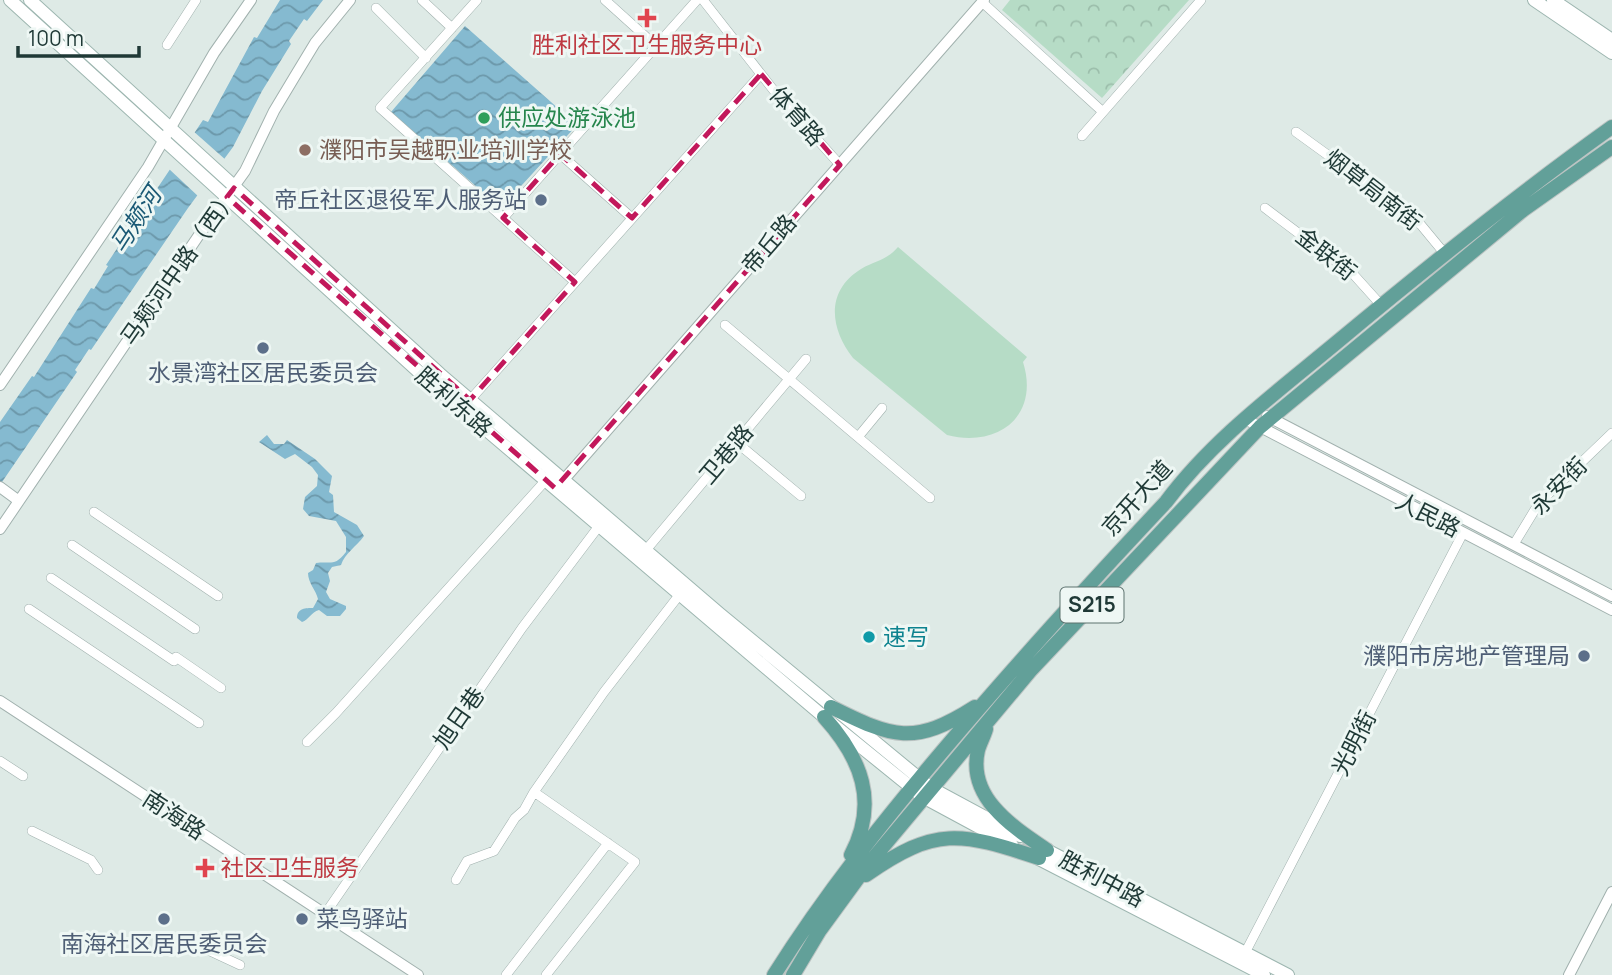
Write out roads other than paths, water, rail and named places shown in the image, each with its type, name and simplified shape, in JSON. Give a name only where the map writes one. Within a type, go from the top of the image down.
[{"type":"main road","name":"胜利东路","points":[[10,0],[183,148],[431,383],[555,483],[646,550],[827,712]]},
{"type":"main road","name":"胜利东路","points":[[30,0],[166,134]]},
{"type":"main road","points":[[1534,0],[1612,53]]},
{"type":"main road","points":[[1553,0],[1612,40]]},
{"type":"main road","name":"京开大道","points":[[793,975],[820,930],[988,698],[1166,502],[1183,479],[1250,415],[1381,305],[1514,199],[1612,127]]},
{"type":"main road","name":"京开大道","points":[[774,975],[836,881],[1265,423],[1523,211],[1612,147]]},
{"type":"main road","name":"胜利东路","points":[[227,190],[470,400],[599,526],[922,788]]},
{"type":"main road","points":[[827,712],[878,729],[914,733],[945,726],[988,698]]},
{"type":"main road","points":[[827,712],[856,760],[865,793],[864,818],[859,841],[836,881]]},
{"type":"main road","points":[[990,719],[978,750],[978,777],[982,790],[1003,818],[1043,854]]},
{"type":"main road","name":"胜利中路","points":[[922,788],[1264,975]]},
{"type":"main road","points":[[853,884],[914,846],[947,838],[1043,854]]},
{"type":"main road","name":"胜利中路","points":[[1043,854],[1288,975]]},
{"type":"street","points":[[167,45],[196,0]]},
{"type":"street","points":[[0,385],[148,167],[214,53],[251,0]]},
{"type":"street","name":"马颊河中路（西）","points":[[0,529],[227,190],[245,171],[315,43],[349,0]]},
{"type":"street","points":[[422,0],[452,28]]},
{"type":"street","points":[[605,0],[656,46]]},
{"type":"street","points":[[503,218],[697,0]]},
{"type":"street","name":"体育路","points":[[703,0],[761,74],[840,165]]},
{"type":"street","points":[[1082,136],[1201,0]]},
{"type":"street","points":[[475,1],[380,108],[575,282]]},
{"type":"street","points":[[983,1],[1103,112]]},
{"type":"street","name":"帝丘路","points":[[555,483],[983,1]]},
{"type":"street","points":[[376,8],[426,58]]},
{"type":"street","points":[[470,400],[761,74]]},
{"type":"street","name":"烟草局南街","points":[[1296,132],[1405,211],[1421,225],[1445,254]]},
{"type":"street","points":[[560,154],[632,218]]},
{"type":"street","name":"金联街","points":[[1265,208],[1354,275],[1381,305]]},
{"type":"street","points":[[724,325],[930,498]]},
{"type":"street","name":"卫巷路","points":[[646,550],[806,359]]},
{"type":"street","points":[[858,437],[882,408]]},
{"type":"street","name":"人民路","points":[[1250,415],[1463,533],[1612,610]]},
{"type":"street","name":"人民路","points":[[1265,423],[1514,544],[1612,596]]},
{"type":"street","name":"永安街","points":[[1514,544],[1539,503],[1612,433]]},
{"type":"street","points":[[736,442],[801,496]]},
{"type":"street","points":[[307,742],[555,483]]},
{"type":"street","points":[[3,489],[19,500]]},
{"type":"street","points":[[94,512],[218,596]]},
{"type":"street","name":"旭日巷","points":[[325,914],[522,628],[599,526]]},
{"type":"street","name":"光明街","points":[[1245,953],[1463,533]]},
{"type":"street","points":[[72,545],[195,629]]},
{"type":"street","points":[[51,578],[221,688]]},
{"type":"street","points":[[456,880],[467,860],[494,851],[604,692],[680,594]]},
{"type":"street","points":[[29,609],[199,723]]},
{"type":"street","name":"南海路","points":[[0,701],[418,975]]},
{"type":"street","points":[[0,761],[23,776]]},
{"type":"street","points":[[534,792],[635,862],[546,975]]},
{"type":"street","points":[[32,831],[91,860],[97,870]]},
{"type":"street","points":[[506,975],[608,843]]},
{"type":"street","points":[[1569,975],[1612,892]]},
{"type":"street","points":[[182,938],[240,965]]},
{"type":"water","points":[[280,0],[323,0],[307,21],[304,19],[289,41],[291,44],[262,91],[233,147],[91,350],[89,349],[75,370],[77,372],[0,485],[0,422],[32,376],[34,377],[91,288],[94,289],[108,266],[106,265],[203,120],[208,122],[254,37],[257,38]]},
{"type":"water","name":"供应处游泳池","points":[[465,26],[577,125],[501,208],[391,112]]},
{"type":"water","points":[[267,435],[274,444],[284,444],[287,440],[315,459],[332,476],[329,492],[333,495],[334,512],[357,525],[364,536],[341,565],[332,567],[328,573],[330,581],[326,592],[330,599],[346,606],[340,616],[327,616],[319,610],[302,622],[297,618],[300,610],[313,608],[318,599],[308,573],[316,563],[332,562],[342,557],[346,552],[346,537],[336,521],[309,516],[303,509],[305,497],[317,486],[318,475],[295,454],[285,459],[259,442]]},
{"type":"tunnel","points":[[940,768],[985,712]]},
{"type":"tunnel","points":[[1013,839],[1036,851]]},
{"type":"tunnel","points":[[783,975],[803,943]]},
{"type":"place","name":"胜利社区卫生服务中心","points":[[647,18]]},
{"type":"place","name":"供应处游泳池","points":[[484,118]]},
{"type":"place","name":"濮阳市吴越职业培训学校","points":[[305,150]]},
{"type":"place","name":"帝丘社区退役军人服务站","points":[[541,200]]},
{"type":"place","name":"水景湾社区居民委员会","points":[[263,348]]},
{"type":"place","name":"速写","points":[[869,637]]},
{"type":"place","name":"濮阳市房地产管理局","points":[[1584,656]]},
{"type":"place","name":"社区卫生服务","points":[[205,868]]},
{"type":"place","name":"南海社区居民委员会","points":[[164,919]]},
{"type":"place","name":"菜鸟驿站","points":[[302,919]]},
{"type":"water label","name":"马颊河","points":[[136,220]]}]
